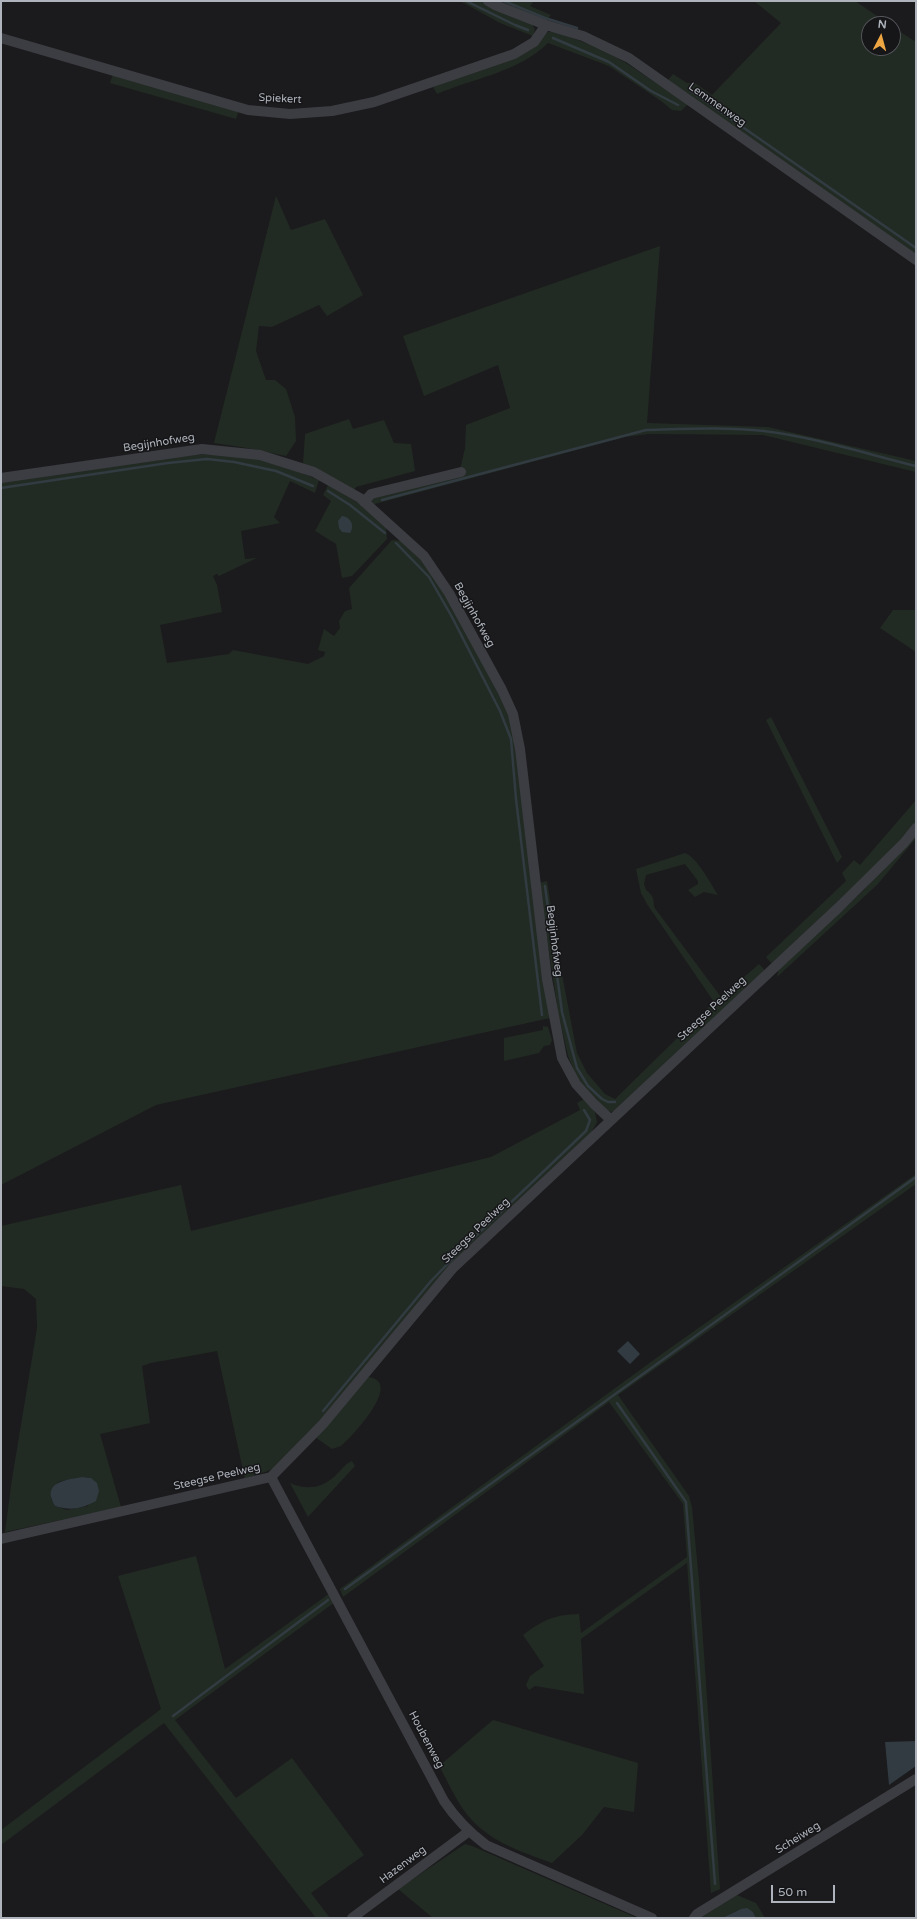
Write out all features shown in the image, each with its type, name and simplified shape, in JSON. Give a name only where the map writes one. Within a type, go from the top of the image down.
[{"type":"street","name":"Lemmenweg","points":[[488,1],[546,25],[583,36],[629,58],[916,260]]},
{"type":"street","name":"Spiekert","points":[[1,38],[248,110],[290,114],[332,111],[374,102],[514,54],[534,42],[546,25]]},
{"type":"street","name":"Begijnhofweg","points":[[1,478],[202,449],[260,455],[314,472],[364,502],[424,556],[449,593],[502,690],[513,714],[520,749],[547,979],[562,1058],[576,1084],[611,1120]]},
{"type":"street","points":[[364,502],[371,494],[461,472]]},
{"type":"street","name":"Steegse Peelweg","points":[[1,1539],[272,1477],[323,1424],[453,1268],[838,908],[904,844],[916,828]]},
{"type":"street","name":"Houbenweg","points":[[272,1477],[444,1801],[455,1817],[468,1832],[486,1845],[652,1918]]},
{"type":"street","name":"Scheiweg","points":[[694,1918],[697,1914],[916,1779]]},
{"type":"street","name":"Hazenweg","points":[[352,1918],[468,1832]]},
{"type":"shaded area","points":[[460,1],[483,1],[532,24],[535,30],[533,36],[500,23]]},
{"type":"shaded area","points":[[498,1],[534,1],[530,6],[551,15],[545,22]]},
{"type":"shaded area","points":[[754,1],[855,1],[877,16],[861,16],[861,56],[901,56],[901,32],[916,42],[916,257],[668,80],[673,74],[687,83],[695,83],[712,95],[781,23]]},
{"type":"shaded area","points":[[555,31],[603,50],[626,63],[688,104],[681,111],[672,110],[609,66],[548,43],[524,61],[510,68],[437,94],[433,87],[541,37],[548,32]]},
{"type":"shaded area","points":[[113,74],[239,110],[236,119],[110,83]]},
{"type":"shaded area","points":[[276,196],[291,230],[325,219],[363,295],[327,316],[319,305],[272,327],[259,326],[256,351],[266,380],[275,380],[286,389],[295,417],[296,441],[286,456],[214,443]]},
{"type":"shaded area","points":[[660,246],[647,423],[768,427],[916,461],[916,472],[763,435],[649,434],[625,437],[371,505],[371,500],[374,495],[459,474],[465,448],[466,425],[510,408],[498,365],[424,396],[403,336]]},
{"type":"shaded area","points":[[349,419],[353,429],[384,420],[394,443],[411,444],[415,471],[356,487],[354,490],[303,464],[305,434]]},
{"type":"shaded area","points":[[211,454],[255,458],[295,470],[319,480],[315,493],[290,481],[274,517],[280,523],[241,531],[245,559],[257,558],[219,576],[217,574],[213,576],[217,585],[222,612],[160,625],[167,663],[229,654],[233,650],[308,664],[324,656],[325,652],[318,650],[324,629],[334,636],[340,628],[339,621],[345,611],[352,609],[349,588],[392,540],[403,541],[428,566],[442,586],[508,711],[512,725],[550,1018],[156,1105],[1,1185],[1,480],[161,457]]},
{"type":"shaded area","points":[[328,485],[360,504],[386,527],[387,539],[352,576],[342,578],[336,544],[315,531],[331,501],[323,495]]},
{"type":"shaded area","points":[[342,516],[348,518],[351,522],[352,528],[350,533],[342,532],[339,528],[338,521]]},
{"type":"shaded area","points":[[893,610],[916,610],[916,652],[880,628]]},
{"type":"shaded area","points":[[771,717],[842,857],[837,863],[766,720]]},
{"type":"shaded area","points":[[916,800],[916,823],[884,862],[772,964],[766,957],[846,881],[842,873],[854,860],[860,865]]},
{"type":"shaded area","points":[[916,829],[916,838],[878,884],[777,977],[779,968],[863,891]]},
{"type":"shaded area","points":[[685,853],[699,865],[718,895],[704,892],[695,897],[688,890],[698,884],[698,881],[685,864],[646,875],[644,884],[646,890],[653,897],[654,907],[721,997],[759,964],[764,969],[764,974],[618,1110],[611,1112],[606,1110],[577,1078],[568,1056],[558,1012],[539,883],[547,881],[561,969],[577,1053],[587,1073],[605,1094],[615,1099],[714,1002],[647,904],[641,893],[636,869]]},
{"type":"shaded area","points":[[543,1026],[548,1027],[552,1040],[550,1045],[544,1046],[539,1053],[504,1061],[504,1038],[543,1030]]},
{"type":"shaded area","points":[[584,1099],[595,1112],[597,1122],[591,1133],[426,1293],[314,1428],[273,1469],[245,1479],[217,1351],[151,1363],[142,1366],[150,1423],[100,1434],[121,1507],[5,1532],[12,1479],[37,1328],[36,1299],[24,1289],[1,1286],[1,1226],[181,1185],[191,1231],[491,1157],[580,1110],[577,1103]],"holes":[[[81,1477],[91,1478],[88,1506],[67,1510],[55,1506],[51,1499],[58,1482]]]},
{"type":"shaded area","points":[[916,1174],[916,1184],[618,1395],[689,1496],[692,1507],[699,1581],[720,1889],[711,1893],[687,1563],[581,1639],[584,1694],[535,1686],[529,1690],[526,1685],[530,1676],[544,1666],[523,1635],[549,1619],[579,1614],[581,1633],[687,1557],[683,1504],[609,1402],[343,1597],[340,1589],[666,1351]]},
{"type":"shaded area","points":[[628,1341],[640,1354],[630,1364],[617,1351]]},
{"type":"shaded area","points":[[368,1377],[378,1381],[381,1388],[378,1398],[364,1421],[355,1432],[341,1446],[332,1449],[315,1437]]},
{"type":"shaded area","points":[[352,1461],[355,1466],[308,1517],[290,1483],[303,1487],[316,1487],[333,1478],[346,1464]]},
{"type":"shaded area","points":[[82,1477],[91,1478],[97,1483],[99,1491],[96,1501],[86,1506],[71,1509],[55,1506],[51,1498],[51,1492],[56,1484],[62,1481]]},
{"type":"shaded area","points":[[196,1556],[225,1669],[330,1593],[335,1602],[175,1720],[236,1798],[292,1758],[364,1855],[311,1893],[330,1918],[316,1918],[164,1723],[1,1845],[1,1830],[161,1709],[118,1576]]},
{"type":"shaded area","points":[[493,1720],[638,1763],[634,1812],[604,1807],[582,1835],[552,1863],[515,1849],[492,1837],[481,1829],[463,1809],[439,1766]]},
{"type":"shaded area","points":[[916,1741],[916,1766],[889,1785],[885,1742]]},
{"type":"shaded area","points":[[465,1844],[637,1918],[433,1918],[398,1889]]},
{"type":"shaded area","points":[[737,1895],[756,1903],[765,1918],[756,1918],[753,1912],[741,1909],[722,1918],[700,1918]]},
{"type":"shaded area","points":[[747,1908],[753,1912],[756,1918],[722,1918],[741,1909]]},
{"type":"waterway","points":[[466,1],[528,30]]},
{"type":"waterway","points":[[504,1],[545,18],[577,28]]},
{"type":"waterway","points":[[553,38],[609,62],[651,91],[678,105]]},
{"type":"waterway","points":[[691,91],[916,248]]},
{"type":"waterway","points":[[382,500],[646,430],[720,429],[764,431],[802,437],[916,466]]},
{"type":"waterway","points":[[1,488],[168,463],[207,459],[234,462],[276,471],[313,486]]},
{"type":"waterway","points":[[328,491],[350,505],[385,533]]},
{"type":"waterway","points":[[396,543],[429,577],[452,617],[500,711],[511,739],[516,799],[542,1015]]},
{"type":"waterway","points":[[545,886],[562,1012],[577,1068],[588,1086],[602,1099],[608,1102],[615,1102]]},
{"type":"waterway","points":[[323,1411],[431,1281],[463,1248],[586,1131],[590,1120],[584,1110]]},
{"type":"waterway","points":[[345,1589],[916,1177]]},
{"type":"waterway","points":[[617,1403],[686,1502],[715,1884]]},
{"type":"waterway","points":[[173,1716],[328,1600]]}]
